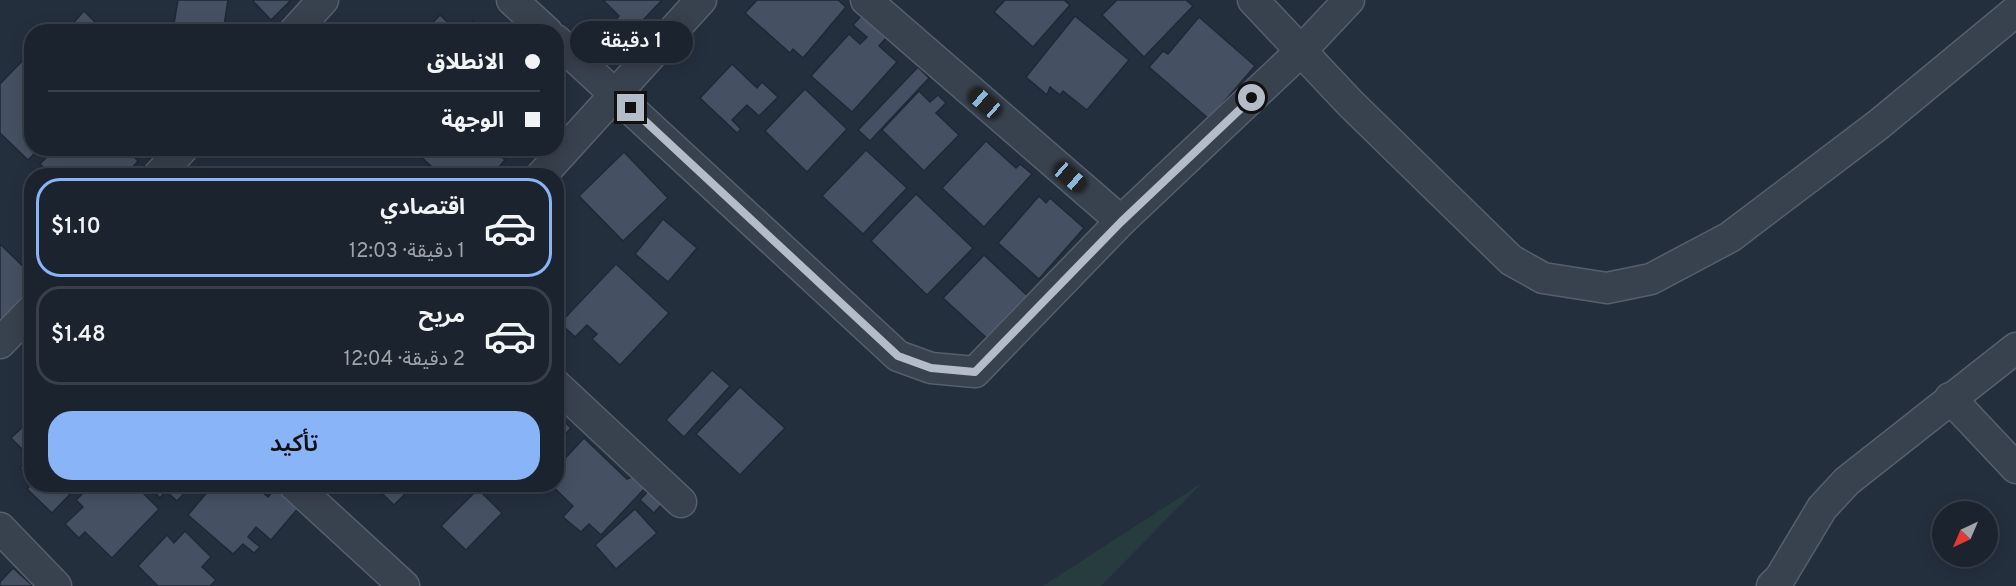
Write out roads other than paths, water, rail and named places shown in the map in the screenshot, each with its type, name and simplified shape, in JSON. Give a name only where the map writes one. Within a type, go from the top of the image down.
[{"type":"street","points":[[301,24],[323,0]]},
{"type":"street","points":[[512,0],[538,24]]},
{"type":"street","points":[[564,150],[701,0]]},
{"type":"street","points":[[866,0],[1121,222]]},
{"type":"street","points":[[1253,0],[1351,104],[1511,260],[1543,278],[1607,288],[1651,279],[1730,237],[1878,125],[2016,11]]},
{"type":"street","points":[[564,47],[898,356],[931,368],[975,372],[1121,222],[1301,51],[1349,0]]},
{"type":"street","points":[[165,168],[176,156]]},
{"type":"street","points":[[548,168],[559,156]]},
{"type":"street","points":[[0,344],[24,318]]},
{"type":"street","points":[[1772,586],[1780,578],[1822,508],[1847,481],[2016,348]]},
{"type":"street","points":[[564,392],[681,502]]},
{"type":"street","points":[[1950,398],[2016,468]]},
{"type":"street","points":[[302,492],[404,586]]},
{"type":"street","points":[[0,528],[56,586]]}]
